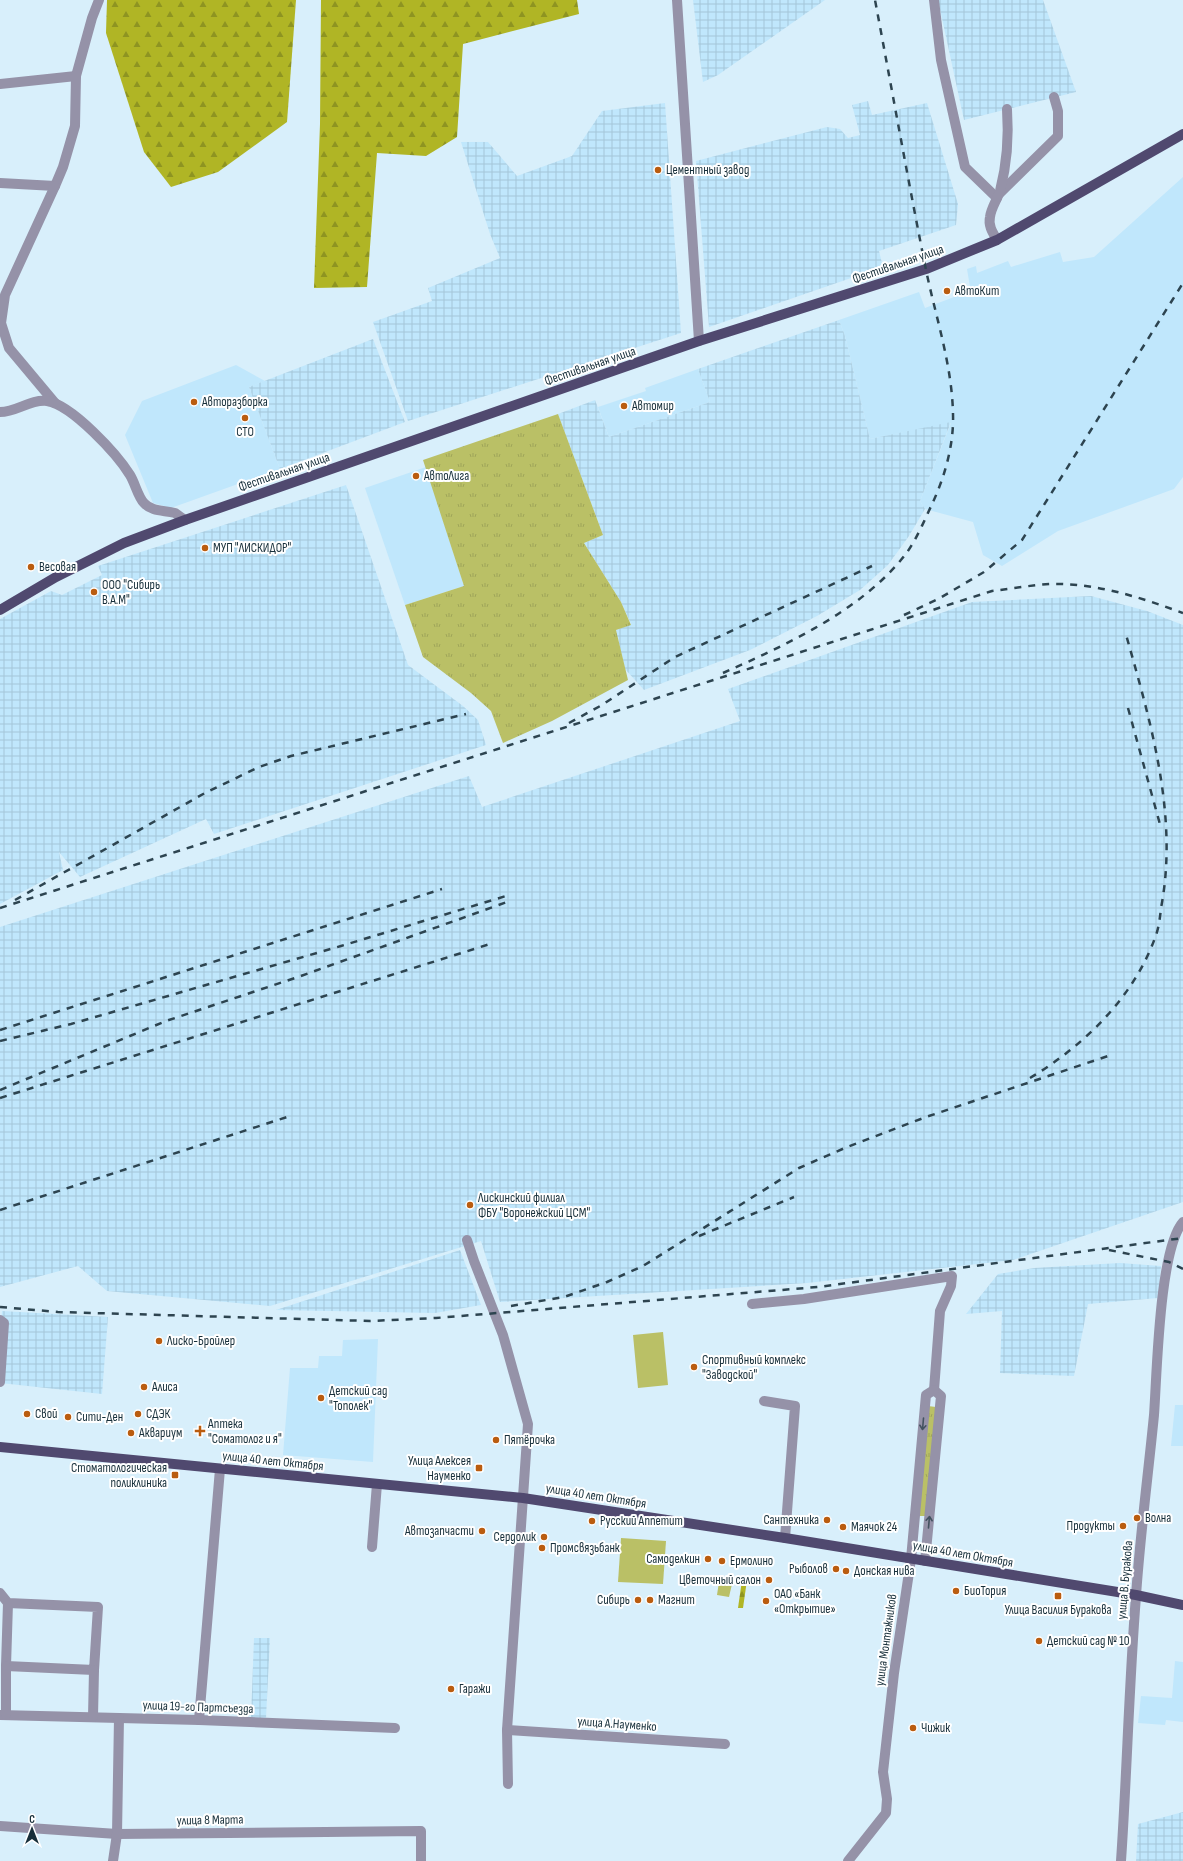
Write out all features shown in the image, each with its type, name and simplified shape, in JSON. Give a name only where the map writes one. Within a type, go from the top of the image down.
[{"type":"main road","name":"Фестивальная улица","points":[[0,610],[56,578],[124,543],[185,520],[699,342],[910,275],[997,240],[1183,134]]},
{"type":"main road","name":"улица 40 лет Октября","points":[[0,1447],[523,1498],[785,1538],[1136,1595],[1183,1605]]},
{"type":"street","points":[[99,0],[92,18],[76,76],[75,126],[63,168],[5,295],[1,323],[9,348],[55,403],[73,415],[93,432],[113,454],[137,486],[143,502],[158,511],[175,513],[185,520]]},
{"type":"street","points":[[677,0],[699,342]]},
{"type":"street","points":[[934,0],[940,60],[965,167],[998,196]]},
{"type":"street","points":[[0,84],[76,76]]},
{"type":"street","points":[[998,196],[1058,136],[1058,111],[1054,97]]},
{"type":"street","points":[[997,240],[991,230],[990,217],[1006,171],[1008,129],[1007,109]]},
{"type":"street","points":[[3,182],[55,186]]},
{"type":"street","points":[[0,412],[6,412],[35,401],[55,403]]},
{"type":"street","name":"улица В. Буракова","points":[[1121,1861],[1136,1595],[1154,1416],[1162,1302],[1174,1239],[1178,1228],[1183,1222]]},
{"type":"street","points":[[467,1240],[503,1335],[528,1424],[507,1730],[508,1784]]},
{"type":"street","name":"улица Монтажников","points":[[752,1304],[804,1299],[952,1276],[951,1286],[940,1311],[934,1390]]},
{"type":"street","points":[[0,1320],[4,1323],[0,1382]]},
{"type":"street","name":"улица Монтажников","points":[[848,1861],[886,1813],[887,1799],[883,1772],[894,1673],[911,1559],[926,1395],[934,1390]]},
{"type":"street","name":"улица Монтажников","points":[[925,1561],[941,1396],[934,1390]]},
{"type":"street","points":[[764,1401],[795,1406],[785,1538]]},
{"type":"street","points":[[198,1720],[220,1469]]},
{"type":"street","points":[[372,1547],[377,1484]]},
{"type":"street","points":[[0,1593],[8,1603],[3,1715]]},
{"type":"street","points":[[8,1603],[98,1607],[93,1717]]},
{"type":"street","points":[[6,1666],[94,1670]]},
{"type":"street","name":"улица 19-го Партсъезда","points":[[3,1715],[198,1720],[395,1728]]},
{"type":"street","points":[[113,1861],[117,1834],[119,1718]]},
{"type":"street","name":"улица А.Науменко","points":[[507,1730],[725,1744]]},
{"type":"street","name":"улица 8 Марта","points":[[0,1826],[117,1834],[421,1831],[421,1861]]},
{"type":"shaded area","points":[[693,0],[825,0],[718,75],[703,82]]},
{"type":"shaded area","points":[[938,0],[1043,0],[1076,92],[964,120]]},
{"type":"shaded area","points":[[868,101],[872,115],[927,103],[958,204],[956,225],[879,251],[883,267],[709,327],[696,161],[827,127],[840,129],[848,138],[860,135],[852,105]]},
{"type":"shaded area","points":[[665,103],[681,333],[408,421],[373,322],[432,301],[428,288],[500,258],[490,234],[461,142],[488,142],[517,176],[572,156],[602,111]]},
{"type":"shaded area","points":[[1183,177],[1183,477],[1174,489],[1058,531],[1002,566],[983,555],[973,522],[925,509],[920,501],[951,423],[870,439],[845,336],[839,320],[919,292],[925,308],[962,294],[971,293],[967,269],[976,266],[977,273],[1008,261],[1011,267],[1060,252],[1063,262],[1094,257]]},
{"type":"shaded area","points":[[839,320],[845,336],[870,439],[951,422],[920,501],[925,509],[909,536],[888,565],[860,590],[817,616],[750,650],[644,690],[625,669],[616,630],[631,624],[621,602],[584,543],[603,535],[558,414],[595,400],[609,437],[710,402],[698,369]]},
{"type":"shaded area","points":[[373,339],[405,422],[280,469],[249,387]]},
{"type":"shaded area","points":[[236,365],[265,381],[249,387],[280,469],[171,508],[153,503],[125,435],[142,401]]},
{"type":"shaded area","points":[[698,369],[710,402],[609,437],[598,407],[646,391],[645,388]]},
{"type":"shaded area","points":[[426,467],[464,586],[405,605],[365,488]]},
{"type":"shaded area","points":[[346,485],[408,665],[463,706],[478,720],[486,745],[214,834],[206,819],[80,877],[59,852],[63,870],[0,904],[0,619],[51,591],[62,595],[102,575],[98,566]]},
{"type":"shaded area","points":[[1091,596],[1147,611],[1183,625],[1183,1202],[1013,1260],[807,1283],[500,1302],[481,1241],[270,1306],[107,1291],[78,1266],[0,1287],[0,927],[469,776],[482,807],[740,721],[728,689],[972,602]]},
{"type":"shaded area","points":[[460,1250],[481,1305],[435,1313],[276,1310]]},
{"type":"shaded area","points":[[1120,1263],[1161,1266],[1158,1298],[1088,1304],[1074,1376],[1000,1373],[1002,1311],[966,1314],[998,1274],[1034,1268]]},
{"type":"shaded area","points":[[2,1311],[108,1317],[102,1394],[0,1383],[0,1336]]},
{"type":"shaded area","points":[[378,1339],[373,1462],[283,1455],[290,1368],[318,1368],[319,1356],[342,1356],[343,1340]]},
{"type":"shaded area","points":[[1175,1405],[1183,1405],[1183,1446],[1171,1446]]},
{"type":"shaded area","points":[[254,1638],[270,1638],[266,1718],[251,1718]]},
{"type":"shaded area","points":[[1175,1661],[1183,1662],[1183,1722],[1166,1720],[1165,1725],[1138,1723],[1141,1696],[1172,1698]]},
{"type":"shaded area","points":[[1183,1812],[1183,1861],[1136,1861],[1138,1824]]},
{"type":"green space","points":[[107,0],[296,0],[287,122],[218,172],[171,187],[144,152],[106,33]]},
{"type":"green space","points":[[321,0],[577,0],[579,14],[463,44],[457,137],[426,156],[377,153],[367,287],[314,288],[320,124]]},
{"type":"green space","points":[[558,414],[603,535],[584,543],[621,602],[631,625],[616,630],[628,680],[552,721],[503,743],[491,711],[471,693],[423,657],[405,605],[464,586],[423,460]]},
{"type":"green space","points":[[663,1332],[668,1385],[638,1388],[633,1335]]},
{"type":"green space","points":[[928,1406],[936,1407],[926,1516],[918,1516]]},
{"type":"green space","points":[[621,1538],[666,1541],[663,1584],[618,1582]]},
{"type":"green space","points":[[742,1580],[747,1580],[743,1608],[738,1608]]},
{"type":"green space","points":[[719,1582],[732,1584],[729,1597],[717,1595]]},
{"type":"railway","points":[[723,673],[772,651],[845,610],[887,575],[905,555],[917,537],[937,492],[948,460],[953,425],[950,378],[926,270],[875,0]]},
{"type":"railway","points":[[904,615],[940,598],[984,572],[1022,540],[1183,283]]},
{"type":"railway","points":[[569,723],[602,705],[675,657],[872,566]]},
{"type":"railway","points":[[0,908],[992,591],[1036,585],[1067,584],[1118,592],[1183,613]]},
{"type":"railway","points":[[1030,1078],[1070,1050],[1106,1017],[1135,978],[1147,957],[1159,925],[1166,873],[1164,803],[1152,733],[1125,631]]},
{"type":"railway","points":[[1128,708],[1161,828]]},
{"type":"railway","points":[[15,900],[205,793],[259,767],[291,756],[466,714]]},
{"type":"railway","points":[[0,1030],[442,889]]},
{"type":"railway","points":[[0,1041],[71,1024],[341,946],[506,896]]},
{"type":"railway","points":[[0,1090],[166,1021],[298,977],[507,902]]},
{"type":"railway","points":[[0,1098],[490,944]]},
{"type":"railway","points":[[511,1306],[564,1297],[607,1282],[643,1266],[799,1168],[847,1147],[926,1117],[1111,1055]]},
{"type":"railway","points":[[0,1210],[287,1117]]},
{"type":"railway","points":[[699,1236],[794,1197]]},
{"type":"railway","points":[[0,1307],[58,1312],[370,1321],[436,1318],[818,1287],[1183,1238]]},
{"type":"railway","points":[[1109,1250],[1169,1262],[1183,1269]]},
{"type":"place","name":"Цементный завод","points":[[658,170]]},
{"type":"place","name":"АвтоКит","points":[[947,291]]},
{"type":"place","name":"Авторазборка","points":[[194,402]]},
{"type":"place","name":"Автомир","points":[[624,406]]},
{"type":"place","name":"СТО","points":[[245,418]]},
{"type":"place","name":"АвтоЛига","points":[[416,476]]},
{"type":"place","name":"МУП \"ЛИСКИДОР\"","points":[[205,548]]},
{"type":"place","name":"Весовая","points":[[31,567]]},
{"type":"place","name":"ООО \"Сибирь В.А.М\"","points":[[94,592]]},
{"type":"place","name":"Лискинский филиал ФБУ \"Воронежский ЦСМ\"","points":[[470,1205]]},
{"type":"place","name":"Лиско-Бройлер","points":[[159,1341]]},
{"type":"place","name":"Спортивный комплекс \"Заводской\"","points":[[694,1367]]},
{"type":"place","name":"Алиса","points":[[144,1387]]},
{"type":"place","name":"Детский сад \"Тополек\"","points":[[321,1398]]},
{"type":"place","name":"Свой","points":[[27,1414]]},
{"type":"place","name":"СДЭК","points":[[138,1414]]},
{"type":"place","name":"Сити-Ден","points":[[68,1417]]},
{"type":"place","name":"Аптека \"Соматолог и я\"","points":[[200,1431]]},
{"type":"place","name":"Аквариум","points":[[131,1433]]},
{"type":"place","name":"Пятёрочка","points":[[496,1440]]},
{"type":"place","name":"Улица Алексея Науменко","points":[[479,1468]]},
{"type":"place","name":"Стоматологическая поликлиника","points":[[175,1475]]},
{"type":"place","name":"Волна","points":[[1137,1518]]},
{"type":"place","name":"Сантехника","points":[[827,1520]]},
{"type":"place","name":"Русский Аппетит","points":[[592,1521]]},
{"type":"place","name":"Продукты","points":[[1123,1526]]},
{"type":"place","name":"Маячок 24","points":[[843,1527]]},
{"type":"place","name":"Автозапчасти","points":[[482,1531]]},
{"type":"place","name":"Сердолик","points":[[544,1537]]},
{"type":"place","name":"Промсвязьбанк","points":[[542,1548]]},
{"type":"place","name":"Самоделкин","points":[[708,1559]]},
{"type":"place","name":"Ермолино","points":[[722,1561]]},
{"type":"place","name":"Рыболов","points":[[836,1569]]},
{"type":"place","name":"Донская нива","points":[[846,1571]]},
{"type":"place","name":"Цветочный салон","points":[[769,1580]]},
{"type":"place","name":"БиоТория","points":[[956,1591]]},
{"type":"place","name":"Улица Василия Буракова","points":[[1058,1596]]},
{"type":"place","name":"Сибирь","points":[[638,1600]]},
{"type":"place","name":"Магнит","points":[[650,1600]]},
{"type":"place","name":"ОАО «Банк «Открытие»","points":[[766,1601]]},
{"type":"place","name":"Детский сад № 10","points":[[1039,1641]]},
{"type":"place","name":"Гаражи","points":[[451,1689]]},
{"type":"place","name":"Чижик","points":[[913,1728]]}]
